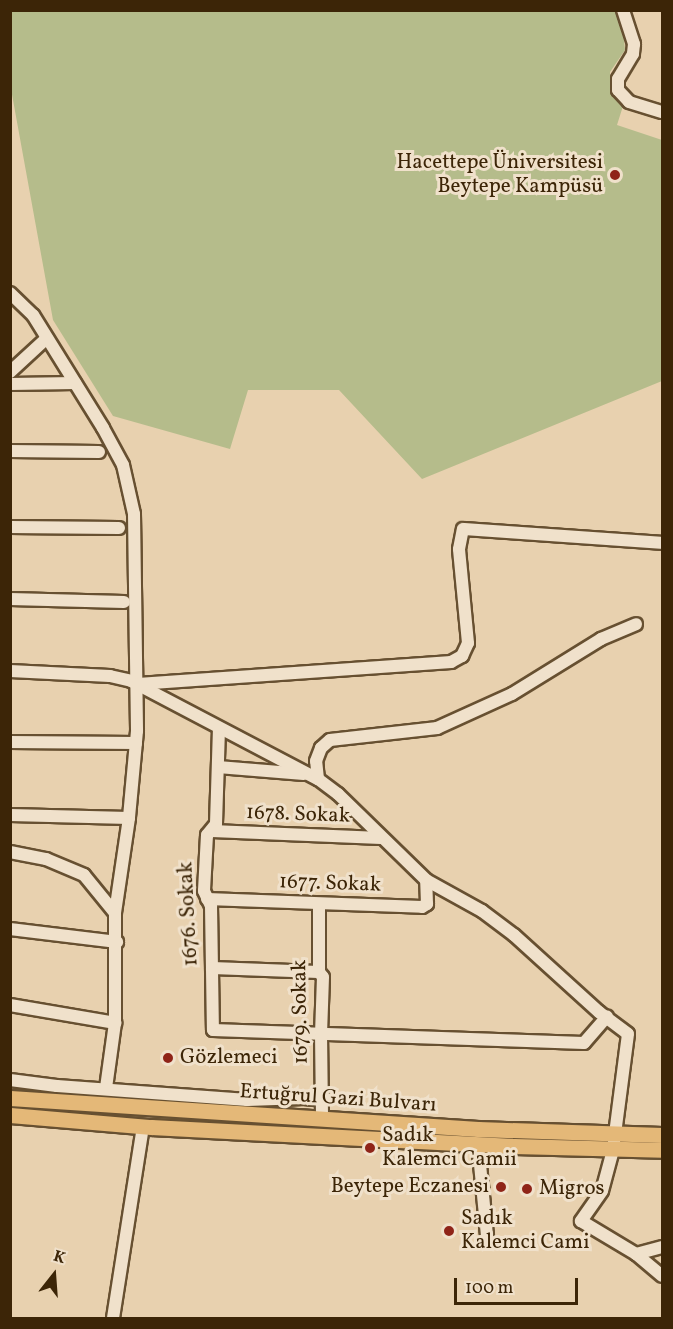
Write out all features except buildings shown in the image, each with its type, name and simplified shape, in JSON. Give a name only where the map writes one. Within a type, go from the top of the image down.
[{"type":"main road","name":"Ertuğrul Gazi Bulvarı","points":[[10,1098],[322,1120],[663,1135]]},
{"type":"main road","name":"Ertuğrul Gazi Bulvarı","points":[[10,1115],[143,1126],[478,1144],[663,1150]]},
{"type":"street","points":[[623,10],[633,44],[633,54],[618,79],[618,90],[629,102],[663,112]]},
{"type":"street","points":[[10,293],[33,315],[75,383],[123,465],[133,503],[136,743],[129,818],[115,913],[117,942],[115,1023],[106,1088]]},
{"type":"street","points":[[10,372],[47,338]]},
{"type":"street","points":[[10,384],[75,383]]},
{"type":"street","points":[[10,451],[99,452]]},
{"type":"street","points":[[10,527],[119,528]]},
{"type":"street","points":[[137,684],[451,662],[462,656],[468,643],[459,549],[463,529],[663,543]]},
{"type":"street","points":[[10,599],[124,602]]},
{"type":"street","points":[[314,777],[316,761],[321,748],[330,740],[438,728],[512,694],[601,639],[636,624]]},
{"type":"street","points":[[10,671],[110,676],[137,684],[314,777],[338,794],[426,880],[482,911],[514,935],[628,1034],[613,1150],[602,1191],[581,1221],[636,1254],[663,1276]]},
{"type":"street","name":"1676. Sokak","points":[[219,728],[216,824],[207,835],[204,891],[211,906],[213,1030],[321,1033]]},
{"type":"street","points":[[10,742],[136,743]]},
{"type":"street","points":[[218,767],[314,777]]},
{"type":"street","points":[[10,815],[129,818]]},
{"type":"street","name":"1678. Sokak","points":[[212,831],[381,838]]},
{"type":"street","points":[[10,852],[46,860],[84,875],[115,913]]},
{"type":"street","name":"1677. Sokak","points":[[207,899],[422,907],[428,904],[426,880]]},
{"type":"street","name":"1679. Sokak","points":[[320,904],[319,972],[323,977],[322,1120]]},
{"type":"street","points":[[10,928],[117,942]]},
{"type":"street","points":[[212,968],[319,972]]},
{"type":"street","points":[[10,1005],[115,1023]]},
{"type":"street","points":[[321,1033],[584,1043],[607,1017]]},
{"type":"street","points":[[10,1080],[57,1086],[106,1088],[247,1101],[304,1098],[322,1100]]},
{"type":"street","points":[[113,1318],[143,1126]]},
{"type":"street","points":[[478,1144],[487,1236]]},
{"type":"street","points":[[636,1254],[663,1247]]},
{"type":"green space","points":[[10,11],[621,11],[625,50],[610,72],[611,91],[623,106],[617,125],[662,140],[662,381],[422,479],[339,390],[248,390],[230,449],[113,416],[53,320],[11,89]]},
{"type":"place","name":"Hacettepe Üniversitesi Beytepe Kampüsü","points":[[615,175]]},
{"type":"place","name":"Gözlemeci","points":[[168,1058]]},
{"type":"place","name":"Sadık Kalemci Camii","points":[[370,1148]]},
{"type":"place","name":"Beytepe Eczanesi","points":[[501,1187]]},
{"type":"place","name":"Migros","points":[[527,1189]]},
{"type":"place","name":"Sadık Kalemci Cami","points":[[449,1231]]}]
